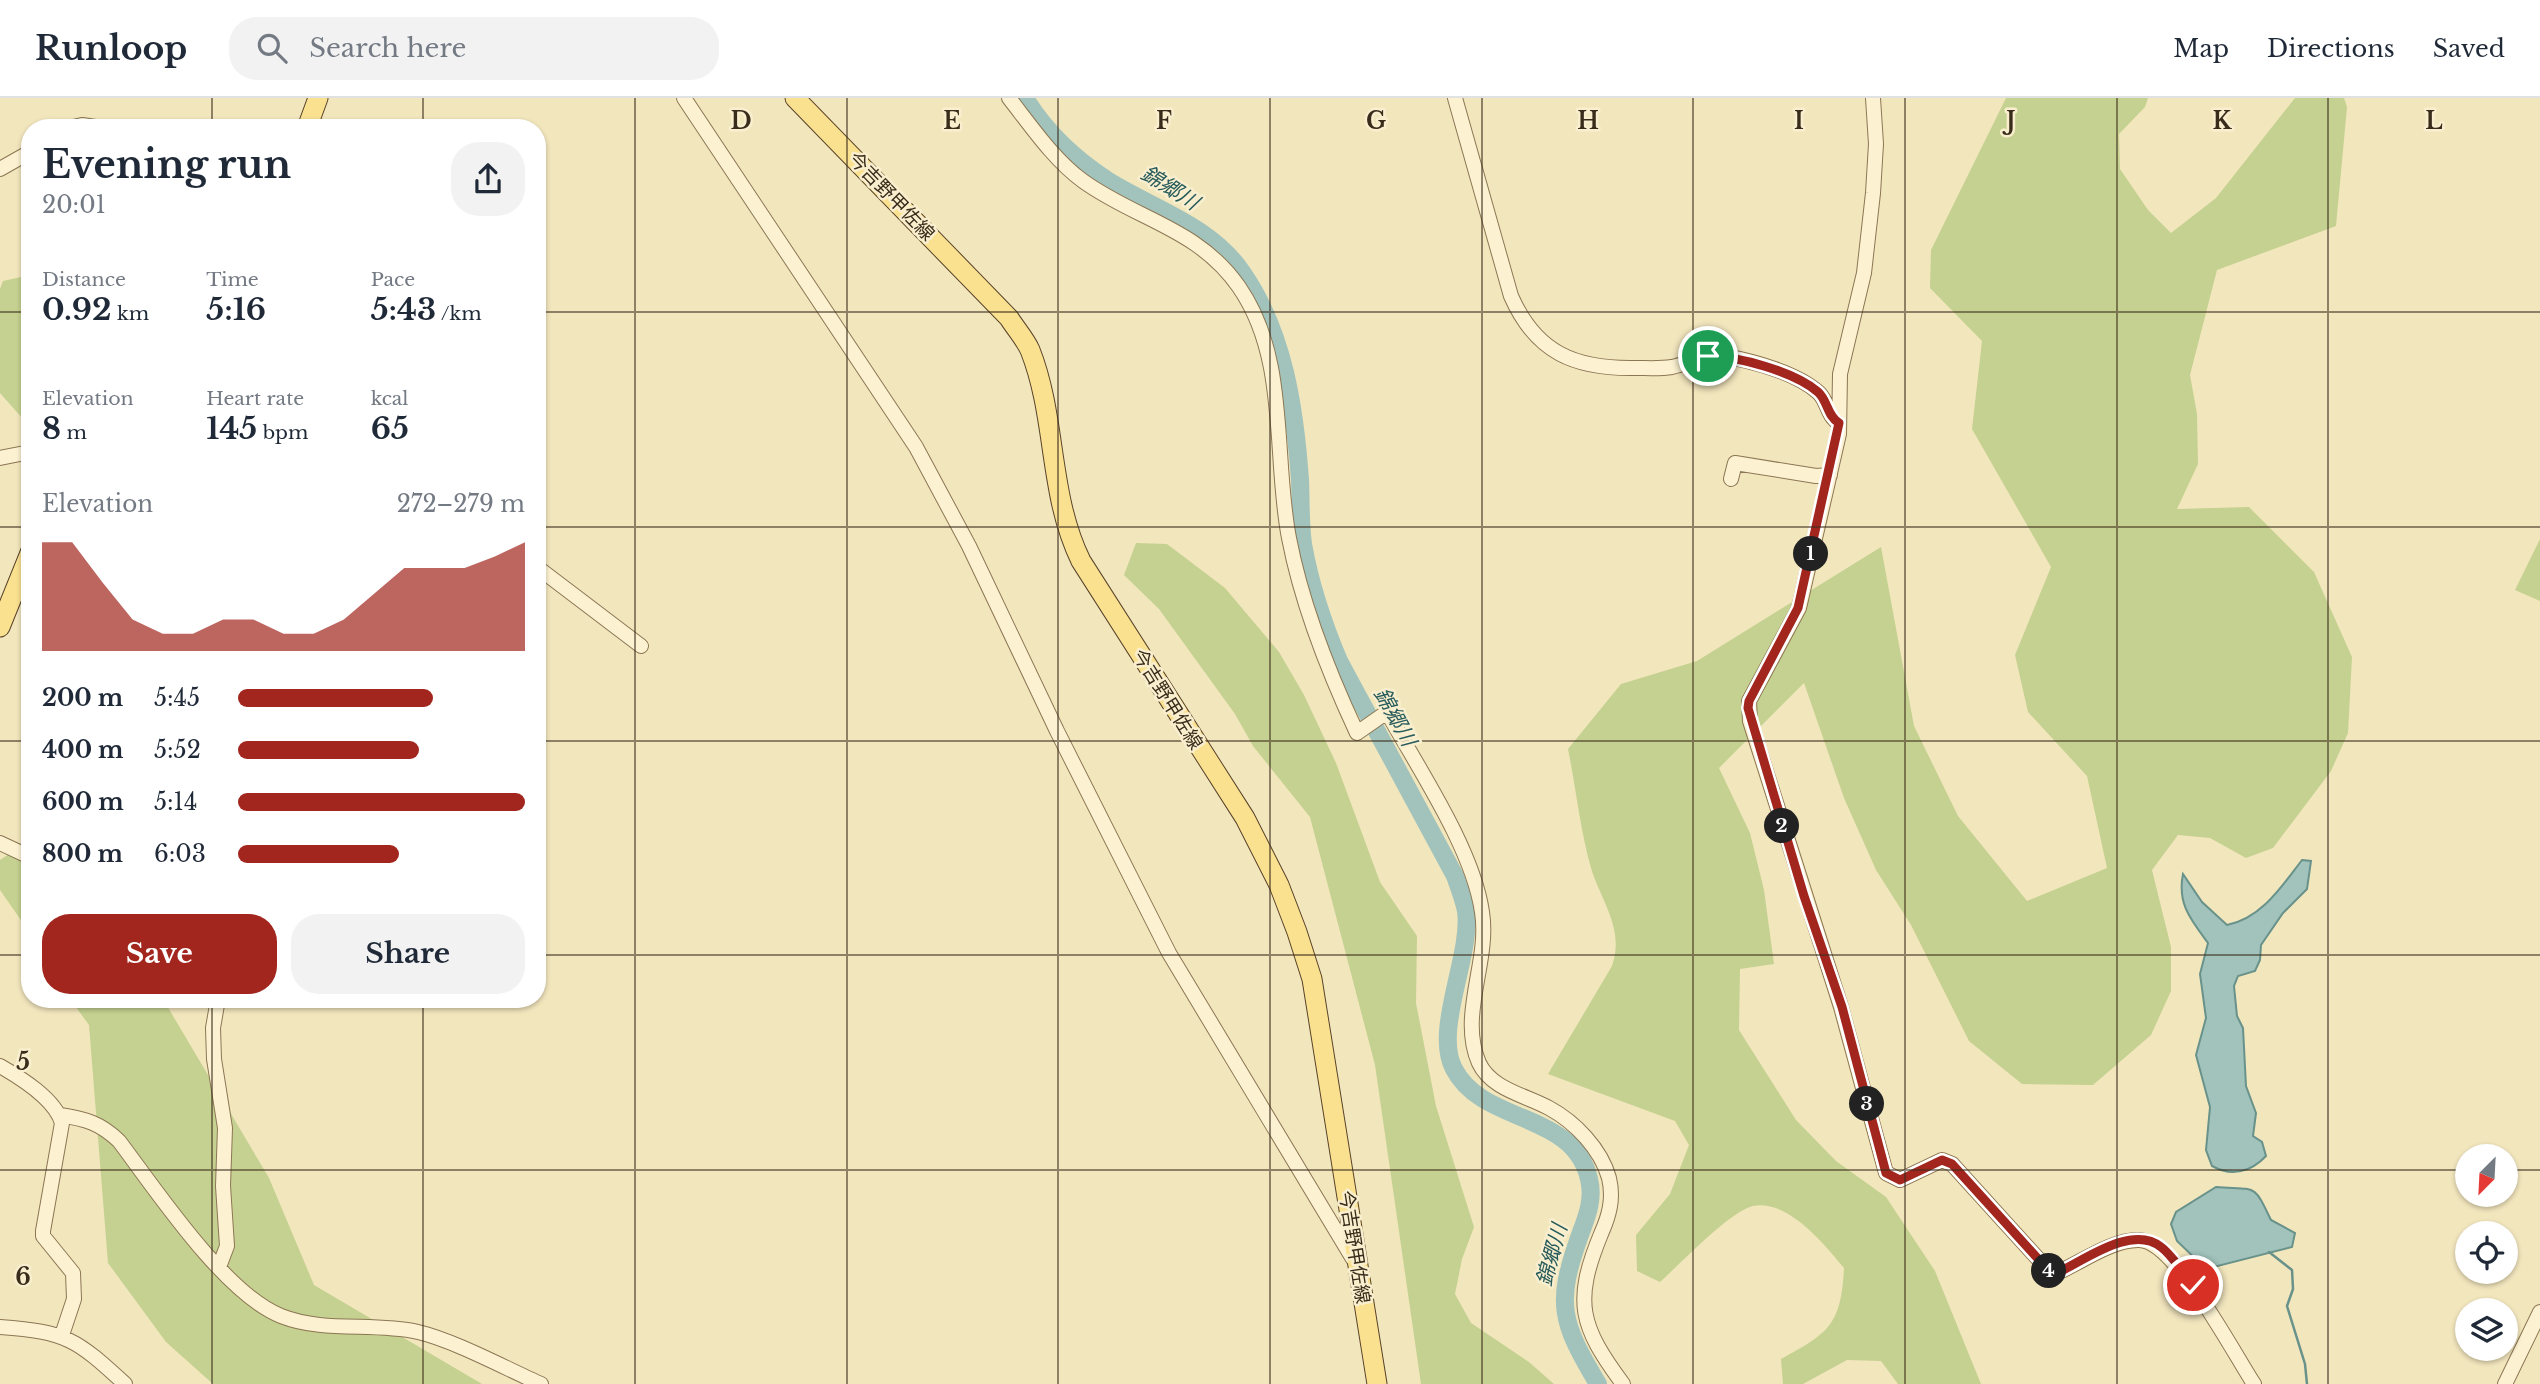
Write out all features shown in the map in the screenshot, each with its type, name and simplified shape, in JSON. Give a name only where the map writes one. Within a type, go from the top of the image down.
[{"type":"main road","points":[[310,119],[318,98]]},
{"type":"main road","name":"今吉野甲佐線","points":[[794,98],[1000,309],[1029,348],[1040,383],[1056,485],[1068,533],[1081,561],[1245,818],[1279,885],[1312,979],[1377,1384]]},
{"type":"main road","points":[[0,627],[21,575]]},
{"type":"street","points":[[684,98],[916,447],[969,546],[1057,731],[1169,953],[1358,1266]]},
{"type":"street","points":[[1009,98],[1038,134],[1083,181],[1212,253],[1239,287],[1253,313],[1268,356],[1277,407],[1280,474],[1294,560],[1335,686],[1357,733],[1387,712],[1459,845],[1479,895],[1483,914],[1482,947],[1471,1024],[1473,1047],[1481,1066],[1494,1082],[1550,1109],[1580,1131],[1597,1152],[1609,1177],[1612,1199],[1583,1281],[1582,1299],[1588,1327],[1602,1356],[1623,1384]]},
{"type":"street","points":[[1455,98],[1511,296],[1521,318],[1538,340],[1579,363],[1602,368],[1671,367],[1708,356],[1724,356],[1765,367],[1816,390],[1833,419],[1839,423]]},
{"type":"street","points":[[1873,98],[1877,144],[1864,273],[1840,374],[1839,423],[1830,475],[1798,608],[1749,701],[1748,708],[1804,896],[1842,1007],[1886,1173],[1900,1180],[1942,1160],[1952,1164],[2050,1272],[2059,1272],[2123,1242],[2140,1239],[2161,1247],[2193,1285],[2253,1384]]},
{"type":"street","points":[[0,169],[21,157]]},
{"type":"street","points":[[0,458],[21,454]]},
{"type":"street","points":[[1731,479],[1735,463],[1816,476],[1830,475]]},
{"type":"street","points":[[546,574],[641,646]]},
{"type":"street","points":[[0,843],[21,854]]},
{"type":"street","points":[[216,1008],[213,1028],[214,1059],[225,1128],[223,1186],[227,1246],[219,1267]]},
{"type":"street","points":[[0,1066],[46,1100],[60,1115],[89,1119],[111,1133],[219,1267],[256,1302],[280,1316],[310,1325],[372,1325],[422,1332],[541,1384]]},
{"type":"street","points":[[60,1115],[61,1136],[43,1236],[73,1273],[74,1299],[62,1335]]},
{"type":"street","points":[[2505,1384],[2540,1312]]},
{"type":"street","points":[[0,1327],[62,1335],[125,1384]]},
{"type":"green space","points":[[2006,98],[2148,98],[2145,107],[2119,134],[2120,169],[2148,210],[2171,233],[2216,198],[2295,98],[2344,98],[2347,107],[2336,226],[2217,270],[2190,375],[2197,414],[2198,464],[2177,509],[2249,507],[2314,572],[2352,657],[2348,733],[2331,771],[2273,848],[2246,858],[2210,838],[2178,835],[2152,870],[2171,947],[2171,991],[2151,1035],[2093,1085],[2022,1084],[1969,1041],[1911,925],[1876,870],[1844,798],[1804,683],[1719,768],[1750,833],[1764,890],[1774,964],[1740,969],[1739,1030],[1796,1120],[1836,1161],[1886,1197],[1935,1271],[1981,1384],[1898,1384],[1881,1361],[1847,1360],[1803,1384],[1783,1384],[1781,1359],[1821,1334],[1835,1315],[1840,1303],[1844,1268],[1816,1236],[1792,1216],[1766,1206],[1753,1206],[1731,1218],[1660,1282],[1637,1271],[1636,1235],[1670,1194],[1689,1145],[1675,1121],[1548,1074],[1612,966],[1616,940],[1614,927],[1587,853],[1568,749],[1621,684],[1697,661],[1881,547],[1914,726],[1958,816],[2027,901],[2107,868],[2087,776],[2028,712],[2015,655],[2051,567],[1972,429],[1982,341],[1930,288],[1931,250]]},
{"type":"green space","points":[[21,277],[21,417],[0,393],[0,289],[3,281]]},
{"type":"green space","points":[[2540,539],[2540,601],[2515,590]]},
{"type":"green space","points":[[1136,543],[1167,544],[1225,588],[1279,652],[1304,695],[1336,763],[1380,882],[1417,936],[1416,1003],[1436,1106],[1474,1227],[1462,1259],[1455,1294],[1471,1323],[1529,1362],[1554,1384],[1421,1384],[1375,1065],[1310,817],[1253,746],[1235,714],[1159,609],[1124,575]]},
{"type":"green space","points":[[21,846],[21,920],[0,890],[0,860]]},
{"type":"green space","points":[[77,1008],[168,1008],[269,1178],[314,1285],[482,1384],[213,1384],[166,1342],[108,1263],[89,1025]]},
{"type":"water","points":[[2302,860],[2311,861],[2307,889],[2283,913],[2261,945],[2260,960],[2255,971],[2238,976],[2234,986],[2237,1016],[2243,1028],[2246,1086],[2256,1113],[2253,1136],[2262,1142],[2266,1156],[2254,1166],[2241,1171],[2219,1169],[2212,1166],[2206,1150],[2210,1107],[2196,1055],[2206,1018],[2200,974],[2208,943],[2191,919],[2184,903],[2183,874],[2202,902],[2227,925],[2251,916],[2261,908]]},
{"type":"water","points":[[2216,1187],[2247,1189],[2257,1194],[2271,1220],[2295,1233],[2292,1247],[2206,1269],[2177,1241],[2171,1224],[2176,1212]]},
{"type":"waterway","name":"錦郷川","points":[[1025,98],[1051,133],[1084,163],[1107,180],[1180,219],[1214,242],[1242,272],[1268,320],[1291,399],[1298,453],[1303,544],[1322,618],[1339,661],[1455,876],[1466,911],[1464,949],[1448,1034],[1449,1053],[1454,1069],[1468,1087],[1485,1100],[1547,1129],[1566,1141],[1580,1157],[1589,1179],[1589,1207],[1572,1259],[1565,1296],[1569,1328],[1598,1384]]},
{"type":"waterway","points":[[2269,1252],[2292,1270],[2293,1289],[2287,1306],[2305,1364],[2307,1384]]},
{"type":"route","points":[[1708,356],[1724,356],[1765,367],[1801,382],[1824,398],[1833,419],[1839,423],[1839,434],[1798,608],[1792,625],[1749,701],[1748,708],[1804,896],[1842,1007],[1886,1173],[1892,1179],[1900,1180],[1942,1160],[1952,1164],[2050,1272],[2059,1272],[2123,1242],[2140,1239],[2161,1247],[2193,1285]]}]
